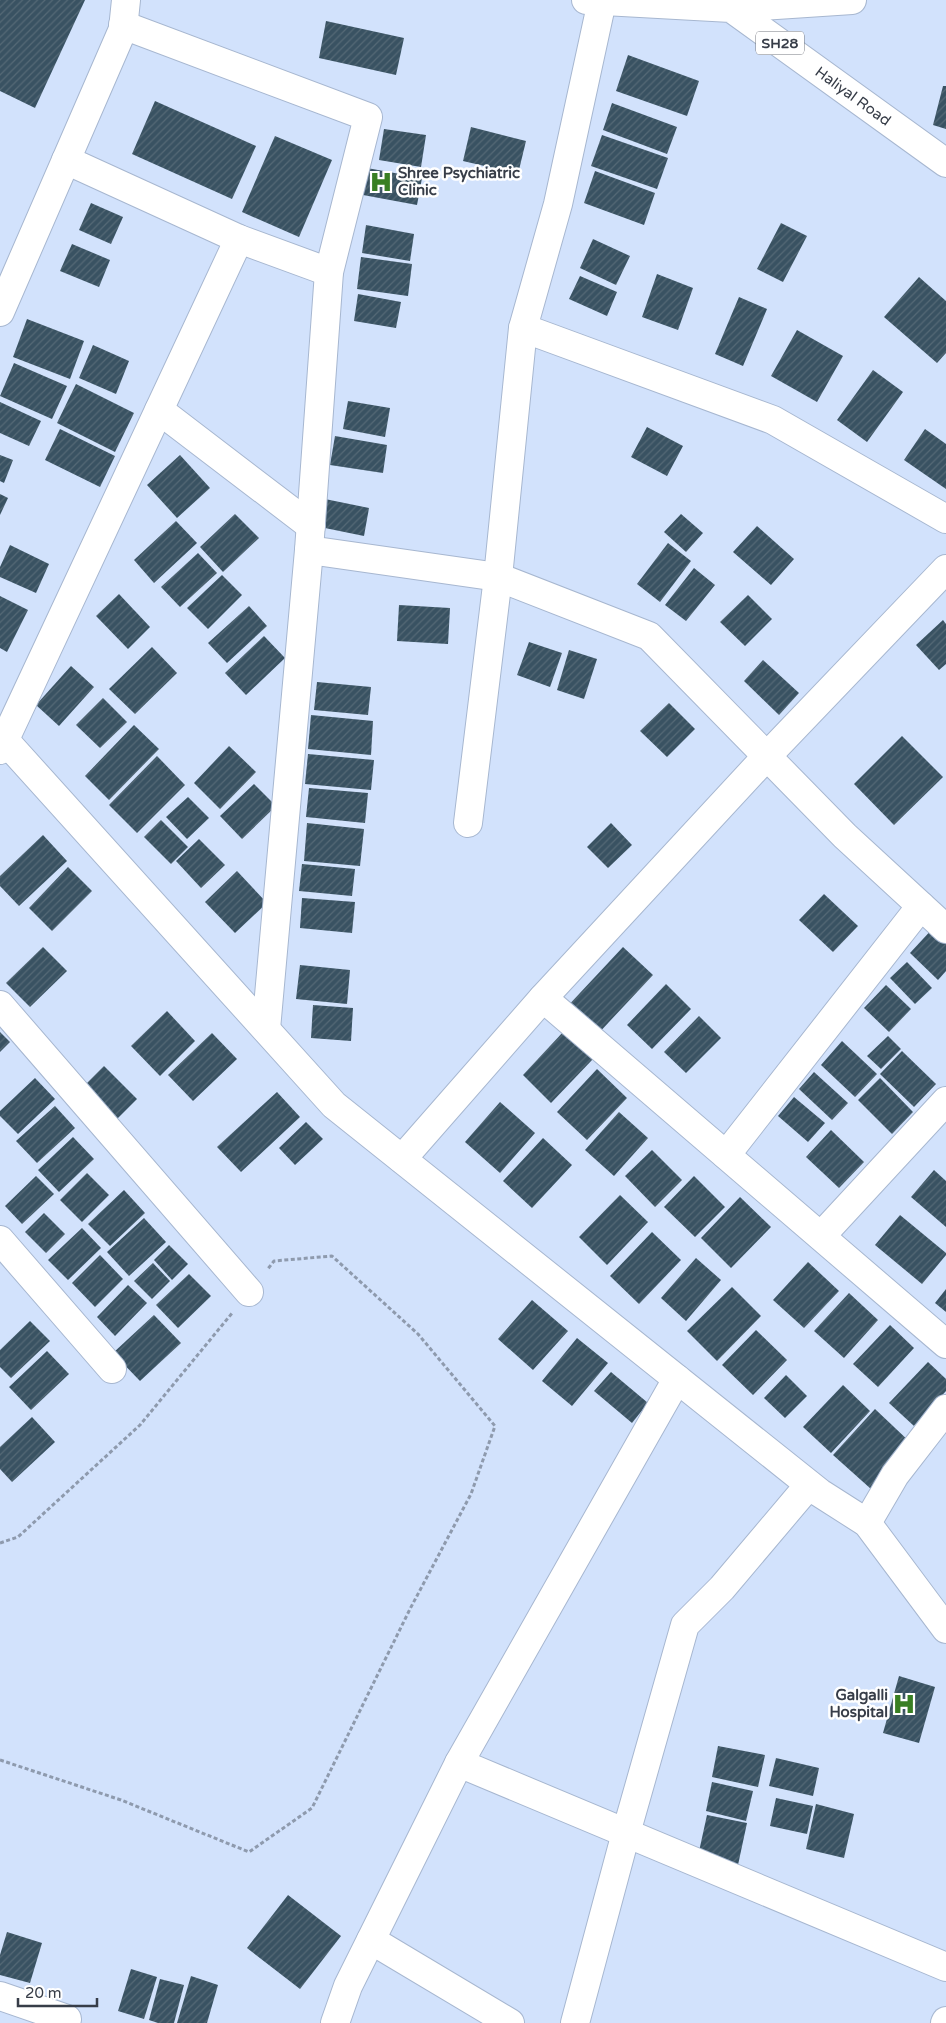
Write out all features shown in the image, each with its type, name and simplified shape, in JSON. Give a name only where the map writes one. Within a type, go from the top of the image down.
[{"type":"street","points":[[468,823],[498,577],[523,328],[558,204],[594,0],[655,2],[731,8],[850,0]]},
{"type":"street","name":"Haliyal Road","points":[[731,8],[946,164]]},
{"type":"street","points":[[0,312],[66,160],[125,13],[368,117],[329,272],[310,538],[266,1029]]},
{"type":"street","points":[[66,160],[239,239],[329,272]]},
{"type":"street","points":[[239,239],[2,742],[334,1105],[809,1484],[867,1523],[946,1629]]},
{"type":"street","points":[[523,328],[773,420],[946,519]]},
{"type":"street","points":[[159,410],[310,538],[498,577],[649,636],[846,836],[946,929]]},
{"type":"street","points":[[402,1159],[543,998],[767,756],[946,569]]},
{"type":"street","points":[[726,1156],[921,906]]},
{"type":"street","points":[[543,998],[946,1344]]},
{"type":"street","points":[[0,1005],[249,1292]]},
{"type":"street","points":[[820,1236],[946,1101]]},
{"type":"street","points":[[0,1240],[112,1369]]},
{"type":"street","points":[[335,2023],[348,1986],[459,1763],[677,1379]]},
{"type":"street","points":[[867,1523],[895,1475],[946,1409]]},
{"type":"street","points":[[575,2023],[684,1625],[722,1588],[809,1484]]},
{"type":"street","points":[[459,1763],[946,1967]]},
{"type":"street","points":[[371,1940],[510,2023]]},
{"type":"street","points":[[0,1996],[67,2019],[66,2023]]},
{"type":"path","points":[[0,1543],[18,1537],[140,1425],[212,1340],[274,1261],[332,1256],[418,1334],[495,1426],[470,1494],[410,1609],[312,1808],[249,1852],[121,1800],[0,1760]]},
{"type":"building","points":[[0,0],[85,0],[35,108],[0,91]]},
{"type":"building","points":[[326,21],[404,38],[396,75],[319,58]]},
{"type":"building","points":[[628,55],[699,81],[687,116],[616,91]]},
{"type":"building","points":[[943,86],[946,86],[946,129],[933,125]]},
{"type":"building","points":[[155,101],[256,146],[232,199],[132,154]]},
{"type":"building","points":[[612,103],[677,127],[667,154],[603,130]]},
{"type":"building","points":[[471,127],[526,141],[518,174],[463,161]]},
{"type":"building","points":[[384,129],[426,135],[421,167],[379,160]]},
{"type":"building","points":[[602,135],[668,158],[657,189],[591,166]]},
{"type":"building","points":[[275,136],[332,160],[299,237],[242,212]]},
{"type":"building","points":[[367,168],[422,178],[417,205],[363,195]]},
{"type":"building","points":[[595,171],[655,193],[644,225],[584,203]]},
{"type":"building","points":[[91,203],[123,217],[111,244],[79,230]]},
{"type":"building","points":[[781,223],[807,236],[783,282],[757,269]]},
{"type":"building","points":[[366,225],[414,234],[410,261],[362,253]]},
{"type":"building","points":[[593,239],[630,256],[616,285],[580,268]]},
{"type":"building","points":[[72,244],[110,260],[99,287],[60,271]]},
{"type":"building","points":[[361,257],[412,264],[408,296],[357,289]]},
{"type":"building","points":[[657,274],[693,288],[678,330],[642,317]]},
{"type":"building","points":[[580,276],[617,292],[607,316],[569,299]]},
{"type":"building","points":[[919,277],[946,301],[946,353],[937,363],[884,317]]},
{"type":"building","points":[[358,294],[401,302],[396,328],[354,321]]},
{"type":"building","points":[[739,297],[767,309],[743,366],[715,354]]},
{"type":"building","points":[[27,319],[84,341],[70,379],[13,357]]},
{"type":"building","points":[[797,330],[843,356],[817,402],[771,376]]},
{"type":"building","points":[[93,345],[129,361],[116,394],[79,378]]},
{"type":"building","points":[[14,363],[67,386],[52,419],[0,396]]},
{"type":"building","points":[[873,370],[903,392],[867,442],[837,420]]},
{"type":"building","points":[[76,384],[134,413],[115,452],[57,423]]},
{"type":"building","points":[[348,401],[390,408],[385,437],[343,429]]},
{"type":"building","points":[[0,402],[41,421],[29,446],[0,433]]},
{"type":"building","points":[[647,427],[683,446],[667,476],[631,457]]},
{"type":"building","points":[[60,429],[115,456],[100,487],[45,460]]},
{"type":"building","points":[[925,429],[946,444],[946,489],[904,460]]},
{"type":"building","points":[[335,436],[387,445],[383,473],[330,465]]},
{"type":"building","points":[[0,455],[13,460],[4,483],[0,481]]},
{"type":"building","points":[[180,455],[210,488],[177,518],[147,485]]},
{"type":"building","points":[[0,494],[8,498],[0,515]]},
{"type":"building","points":[[325,499],[369,508],[364,536],[320,527]]},
{"type":"building","points":[[235,514],[259,538],[223,572],[200,547]]},
{"type":"building","points":[[681,514],[703,533],[686,552],[664,532]]},
{"type":"building","points":[[176,521],[197,543],[154,583],[134,560]]},
{"type":"building","points":[[757,526],[794,559],[771,585],[733,552]]},
{"type":"building","points":[[668,543],[691,561],[660,602],[637,584]]},
{"type":"building","points":[[10,545],[49,564],[36,593],[0,577],[0,567]]},
{"type":"building","points":[[198,553],[217,573],[180,607],[161,587]]},
{"type":"building","points":[[694,568],[715,585],[686,621],[665,605]]},
{"type":"building","points":[[222,575],[242,595],[208,629],[187,608]]},
{"type":"building","points":[[119,594],[150,627],[128,649],[96,616]]},
{"type":"building","points":[[748,595],[772,619],[745,646],[720,622]]},
{"type":"building","points":[[0,596],[28,610],[7,652],[0,648]]},
{"type":"building","points":[[399,605],[450,608],[448,644],[397,641]]},
{"type":"building","points":[[249,606],[267,626],[227,663],[208,643]]},
{"type":"building","points":[[943,620],[946,624],[946,664],[939,670],[916,645]]},
{"type":"building","points":[[264,636],[285,658],[246,695],[225,673]]},
{"type":"building","points":[[529,642],[562,653],[550,687],[517,675]]},
{"type":"building","points":[[152,647],[177,673],[135,714],[109,689]]},
{"type":"building","points":[[569,650],[597,659],[584,699],[557,690]]},
{"type":"building","points":[[763,660],[799,693],[779,715],[744,681]]},
{"type":"building","points":[[71,666],[94,687],[59,726],[36,705]]},
{"type":"building","points":[[317,682],[371,687],[368,715],[314,710]]},
{"type":"building","points":[[103,698],[127,722],[100,748],[76,725]]},
{"type":"building","points":[[669,703],[695,729],[667,757],[640,731]]},
{"type":"building","points":[[311,715],[373,721],[371,755],[308,749]]},
{"type":"building","points":[[134,725],[159,749],[109,800],[85,776]]},
{"type":"building","points":[[902,736],[943,777],[894,825],[854,784]]},
{"type":"building","points":[[229,746],[256,772],[220,809],[194,783]]},
{"type":"building","points":[[308,754],[374,760],[371,790],[305,784]]},
{"type":"building","points":[[157,756],[185,785],[137,833],[109,805]]},
{"type":"building","points":[[254,784],[276,806],[242,839],[220,816]]},
{"type":"building","points":[[309,788],[368,793],[365,823],[306,817]]},
{"type":"building","points":[[188,797],[209,818],[187,839],[166,817]]},
{"type":"building","points":[[161,820],[188,847],[171,864],[144,837]]},
{"type":"building","points":[[307,823],[364,829],[360,866],[304,861]]},
{"type":"building","points":[[611,823],[632,845],[608,868],[587,847]]},
{"type":"building","points":[[43,835],[67,861],[19,906],[0,886],[0,876]]},
{"type":"building","points":[[199,839],[225,865],[201,888],[176,861]]},
{"type":"building","points":[[302,864],[355,869],[352,896],[299,891]]},
{"type":"building","points":[[68,867],[92,891],[52,931],[29,908]]},
{"type":"building","points":[[237,871],[267,903],[235,933],[205,902]]},
{"type":"building","points":[[824,894],[858,926],[833,952],[799,920]]},
{"type":"building","points":[[302,898],[355,902],[352,933],[300,928]]},
{"type":"building","points":[[935,926],[946,935],[946,971],[938,980],[910,953]]},
{"type":"building","points":[[43,947],[67,971],[30,1007],[6,983]]},
{"type":"building","points":[[623,947],[653,975],[595,1037],[565,1009]]},
{"type":"building","points":[[907,962],[932,988],[915,1004],[890,978]]},
{"type":"building","points":[[300,965],[350,970],[347,1004],[296,999]]},
{"type":"building","points":[[666,984],[691,1009],[652,1049],[627,1025]]},
{"type":"building","points":[[886,985],[911,1009],[889,1032],[864,1008]]},
{"type":"building","points":[[313,1005],[353,1008],[351,1041],[311,1038]]},
{"type":"building","points":[[167,1011],[195,1041],[160,1076],[131,1046]]},
{"type":"building","points":[[699,1016],[721,1038],[686,1073],[664,1052]]},
{"type":"building","points":[[564,1031],[593,1059],[551,1103],[523,1075]]},
{"type":"building","points":[[0,1032],[10,1042],[0,1052]]},
{"type":"building","points":[[212,1033],[237,1059],[193,1101],[168,1075]]},
{"type":"building","points":[[888,1036],[901,1049],[881,1069],[867,1056]]},
{"type":"building","points":[[842,1041],[877,1074],[855,1097],[821,1065]]},
{"type":"building","points":[[902,1051],[936,1084],[914,1107],[880,1074]]},
{"type":"building","points":[[104,1066],[137,1099],[115,1121],[82,1088]]},
{"type":"building","points":[[597,1069],[627,1098],[587,1140],[557,1112]]},
{"type":"building","points":[[814,1072],[848,1103],[832,1120],[799,1089]]},
{"type":"building","points":[[35,1078],[55,1099],[18,1134],[0,1116],[0,1111]]},
{"type":"building","points":[[880,1078],[913,1112],[892,1134],[858,1100]]},
{"type":"building","points":[[277,1092],[300,1117],[241,1172],[217,1147]]},
{"type":"building","points":[[794,1097],[825,1123],[808,1142],[778,1116]]},
{"type":"building","points":[[500,1102],[535,1133],[500,1173],[465,1142]]},
{"type":"building","points":[[55,1106],[75,1128],[37,1163],[16,1141]]},
{"type":"building","points":[[619,1112],[648,1138],[614,1176],[585,1150]]},
{"type":"building","points":[[306,1122],[323,1139],[295,1165],[279,1148]]},
{"type":"building","points":[[831,1130],[864,1162],[839,1188],[806,1157]]},
{"type":"building","points":[[73,1137],[94,1159],[59,1192],[38,1170]]},
{"type":"building","points":[[543,1138],[572,1165],[532,1208],[503,1181]]},
{"type":"building","points":[[652,1150],[682,1180],[655,1207],[625,1176]]},
{"type":"building","points":[[934,1170],[946,1181],[946,1227],[911,1197]]},
{"type":"building","points":[[87,1173],[109,1195],[82,1222],[60,1200]]},
{"type":"building","points":[[36,1176],[54,1194],[22,1224],[5,1206]]},
{"type":"building","points":[[694,1176],[725,1207],[695,1237],[664,1207]]},
{"type":"building","points":[[124,1190],[145,1213],[110,1246],[88,1224]]},
{"type":"building","points":[[620,1195],[648,1222],[607,1265],[579,1237]]},
{"type":"building","points":[[740,1197],[771,1227],[731,1268],[701,1238]]},
{"type":"building","points":[[44,1213],[65,1234],[46,1253],[25,1232]]},
{"type":"building","points":[[900,1215],[946,1253],[922,1284],[875,1245]]},
{"type":"building","points":[[144,1218],[166,1242],[129,1276],[107,1252]]},
{"type":"building","points":[[82,1228],[101,1248],[68,1280],[48,1260]]},
{"type":"building","points":[[652,1232],[681,1260],[639,1304],[610,1276]]},
{"type":"building","points":[[169,1245],[188,1264],[172,1280],[154,1260]]},
{"type":"building","points":[[100,1255],[123,1279],[95,1307],[72,1283]]},
{"type":"building","points":[[696,1258],[721,1280],[686,1321],[661,1298]]},
{"type":"building","points":[[808,1262],[839,1291],[804,1328],[773,1300]]},
{"type":"building","points":[[153,1263],[170,1281],[152,1299],[134,1281]]},
{"type":"building","points":[[189,1274],[211,1296],[178,1328],[156,1305]]},
{"type":"building","points":[[128,1285],[147,1303],[115,1336],[97,1317]]},
{"type":"building","points":[[732,1287],[761,1316],[717,1361],[687,1331]]},
{"type":"building","points":[[946,1289],[946,1312],[935,1303]]},
{"type":"building","points":[[849,1293],[878,1320],[844,1358],[814,1331]]},
{"type":"building","points":[[532,1300],[568,1331],[533,1370],[498,1339]]},
{"type":"building","points":[[154,1315],[181,1343],[140,1381],[113,1353]]},
{"type":"building","points":[[30,1321],[50,1341],[11,1378],[0,1367],[0,1350]]},
{"type":"building","points":[[890,1325],[914,1348],[878,1387],[853,1364]]},
{"type":"building","points":[[756,1330],[787,1360],[753,1395],[722,1365]]},
{"type":"building","points":[[577,1338],[608,1363],[572,1406],[542,1381]]},
{"type":"building","points":[[47,1351],[69,1374],[31,1410],[9,1387]]},
{"type":"building","points":[[928,1362],[946,1379],[946,1391],[914,1426],[889,1403]]},
{"type":"building","points":[[611,1372],[648,1403],[632,1423],[594,1391]]},
{"type":"building","points":[[786,1375],[807,1396],[785,1418],[764,1398]]},
{"type":"building","points":[[843,1385],[870,1411],[831,1453],[803,1427]]},
{"type":"building","points":[[875,1409],[912,1444],[871,1489],[833,1455]]},
{"type":"building","points":[[32,1417],[55,1442],[12,1482],[0,1469],[0,1447]]},
{"type":"building","points":[[899,1676],[935,1687],[919,1743],[883,1733]]},
{"type":"building","points":[[718,1746],[765,1755],[758,1787],[712,1777]]},
{"type":"building","points":[[776,1758],[819,1768],[813,1796],[769,1786]]},
{"type":"building","points":[[712,1782],[753,1791],[746,1821],[706,1811]]},
{"type":"building","points":[[776,1798],[813,1806],[807,1834],[770,1826]]},
{"type":"building","points":[[816,1804],[854,1814],[844,1858],[806,1849]]},
{"type":"building","points":[[707,1815],[747,1823],[738,1865],[698,1856]]},
{"type":"building","points":[[288,1895],[341,1936],[300,1989],[247,1948]]},
{"type":"building","points":[[7,1932],[42,1943],[30,1983],[0,1975],[0,1955]]},
{"type":"building","points":[[131,1969],[157,1977],[144,2019],[118,2011]]},
{"type":"building","points":[[191,1976],[218,1985],[207,2023],[177,2023]]},
{"type":"building","points":[[160,1979],[184,1985],[174,2023],[158,2023],[149,2020]]},
{"type":"place","name":"Shree Psychiatric Clinic","points":[[381,182]]},
{"type":"place","name":"Galgalli Hospital","points":[[904,1704]]}]
